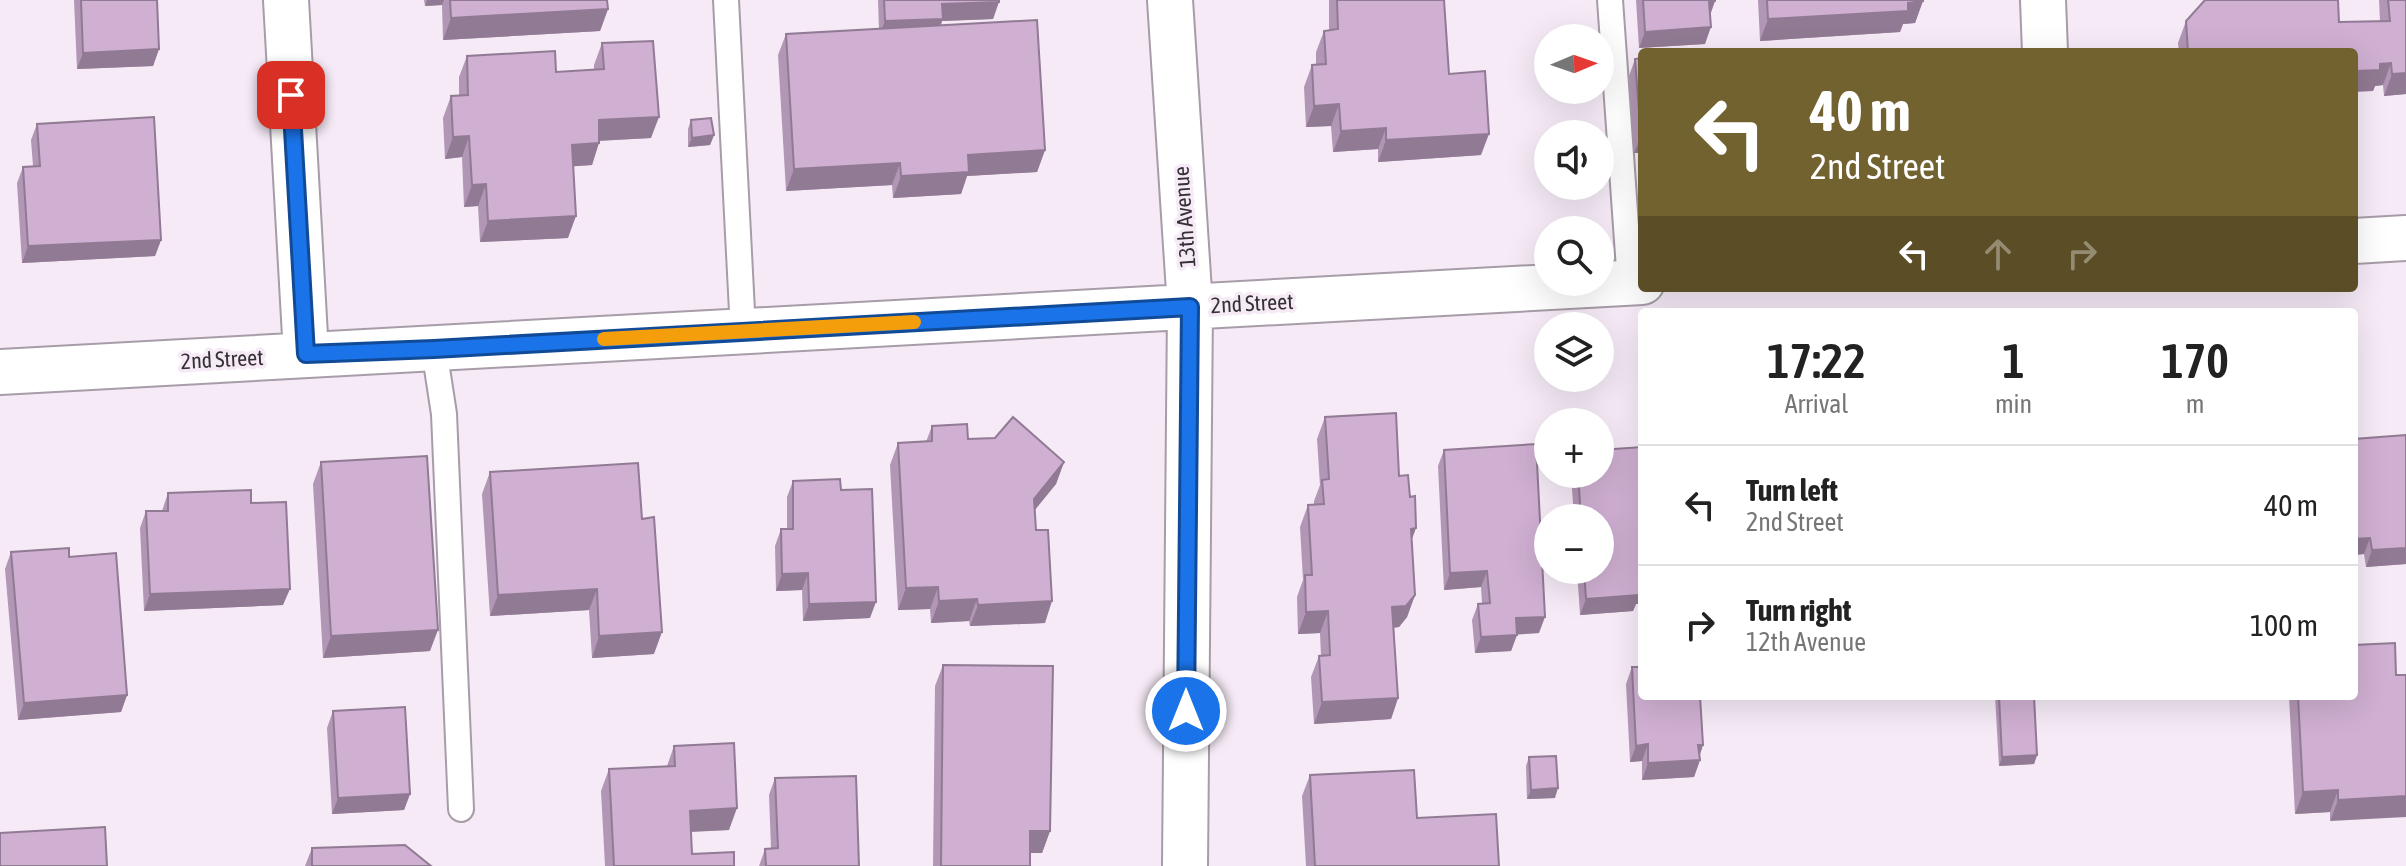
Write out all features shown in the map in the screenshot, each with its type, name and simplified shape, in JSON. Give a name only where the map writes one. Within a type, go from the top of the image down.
[{"type":"street","points":[[286,0],[306,354]]},
{"type":"street","name":"13th Avenue","points":[[1170,0],[1190,307],[1185,866]]},
{"type":"street","points":[[2043,0],[2045,48]]},
{"type":"street","points":[[2358,241],[2406,238]]},
{"type":"street","name":"2nd Street","points":[[0,372],[1636,283]]},
{"type":"lane","points":[[726,0],[743,331]]},
{"type":"lane","points":[[1610,0],[1636,283]]},
{"type":"lane","points":[[434,349],[444,414],[461,809]]},
{"type":"building","points":[[81,0],[157,0],[159,49],[83,53]]},
{"type":"building","points":[[450,0],[607,0],[608,9],[451,18]]},
{"type":"building","points":[[884,0],[999,2],[942,4],[943,19],[885,21]]},
{"type":"building","points":[[1337,0],[1444,0],[1449,74],[1485,71],[1489,134],[1386,140],[1386,128],[1341,131],[1339,104],[1314,106],[1312,65],[1326,64],[1324,31],[1338,29]]},
{"type":"building","points":[[1643,0],[1715,0],[1709,2],[1711,27],[1645,32]]},
{"type":"building","points":[[1767,0],[1923,1],[1908,3],[1908,11],[1768,19]]},
{"type":"building","points":[[2205,0],[2338,0],[2339,22],[2390,21],[2388,0],[2406,0],[2406,73],[2392,74],[2391,63],[2380,64],[2380,70],[2358,71],[2358,48],[2188,48],[2186,21]]},
{"type":"building","points":[[1037,20],[1045,150],[968,155],[969,172],[901,176],[900,163],[794,169],[786,34]]},
{"type":"building","points":[[653,41],[659,117],[599,120],[599,143],[572,145],[576,216],[488,221],[486,184],[472,185],[469,136],[453,137],[451,96],[468,95],[467,56],[555,51],[556,72],[604,69],[602,43]]},
{"type":"building","points":[[1635,59],[1638,59],[1638,98]]},
{"type":"building","points":[[154,117],[161,240],[28,246],[23,167],[40,166],[37,124]]},
{"type":"building","points":[[711,118],[714,135],[692,138],[691,120]]},
{"type":"building","points":[[1396,413],[1399,476],[1408,475],[1410,497],[1415,496],[1416,528],[1411,529],[1415,595],[1406,606],[1392,607],[1398,698],[1322,702],[1319,656],[1330,655],[1328,611],[1306,612],[1305,575],[1312,575],[1308,505],[1324,504],[1322,480],[1329,479],[1325,417]]},
{"type":"building","points":[[1013,417],[1064,462],[1034,499],[1036,530],[1048,530],[1052,601],[978,605],[977,599],[939,601],[938,587],[906,588],[898,443],[932,441],[932,426],[967,424],[968,439],[995,438]]},
{"type":"building","points":[[2406,435],[2406,548],[2372,550],[2370,538],[2358,539],[2358,439]]},
{"type":"building","points":[[1534,444],[1534,488],[1538,488],[1539,504],[1534,504],[1534,584],[1543,584],[1545,617],[1516,618],[1517,635],[1481,637],[1478,604],[1490,603],[1487,571],[1450,573],[1444,450]]},
{"type":"building","points":[[1638,447],[1638,595],[1586,599],[1585,584],[1614,584],[1614,504],[1580,504],[1579,488],[1614,488],[1614,449]]},
{"type":"building","points":[[427,456],[438,630],[331,636],[321,462]]},
{"type":"building","points":[[638,463],[642,519],[654,517],[662,632],[599,636],[597,589],[498,595],[490,472]]},
{"type":"building","points":[[840,479],[841,490],[872,489],[876,602],[809,604],[808,573],[782,574],[781,529],[793,529],[793,481]]},
{"type":"building","points":[[251,490],[251,503],[286,502],[290,589],[150,594],[146,511],[168,511],[168,493]]},
{"type":"building","points":[[69,548],[69,557],[116,553],[127,695],[24,703],[11,552]]},
{"type":"building","points":[[2395,643],[2396,675],[2406,675],[2406,796],[2338,800],[2338,790],[2303,792],[2298,700],[2358,700],[2358,645]]},
{"type":"building","points":[[943,665],[1053,666],[1050,831],[1030,831],[1030,866],[941,866]]},
{"type":"building","points":[[1632,667],[1638,667],[1638,700],[1700,700],[1703,745],[1698,745],[1700,760],[1648,763],[1648,744],[1636,746]]},
{"type":"building","points":[[1999,700],[2034,700],[2037,755],[2002,757]]},
{"type":"building","points":[[405,707],[410,794],[338,798],[333,711]]},
{"type":"building","points":[[734,743],[737,808],[690,811],[692,854],[734,852],[734,866],[614,866],[609,769],[675,766],[674,746]]},
{"type":"building","points":[[1556,756],[1558,788],[1531,790],[1529,757]]},
{"type":"building","points":[[1414,770],[1417,818],[1496,814],[1499,866],[1315,866],[1310,775]]},
{"type":"building","points":[[856,776],[859,866],[766,866],[765,849],[778,848],[775,778]]},
{"type":"building","points":[[105,827],[107,866],[0,866],[0,833]]},
{"type":"building","points":[[405,845],[431,866],[312,866],[312,848]]},
{"type":"slow traffic","points":[[604,339],[914,322]]},
{"type":"route","points":[[291,95],[306,354],[1190,307],[1186,711]]}]
